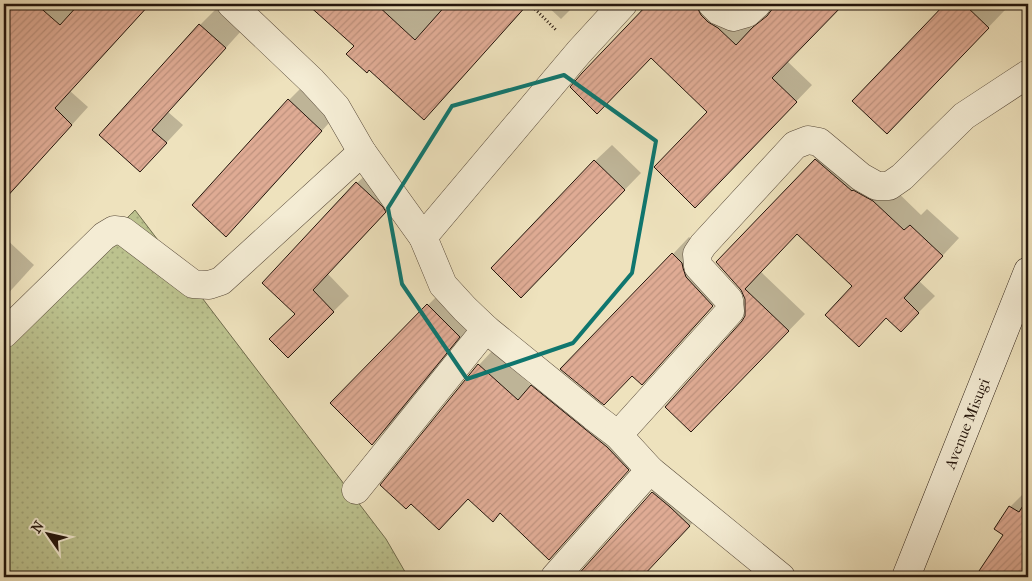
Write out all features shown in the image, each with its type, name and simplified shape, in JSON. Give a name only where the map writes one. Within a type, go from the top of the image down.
[{"type":"street","points":[[231,4],[312,81],[336,107],[362,152],[423,238],[443,285],[465,309],[486,329],[618,435],[650,470],[781,577]]},
{"type":"street","points":[[423,238],[579,52],[623,4]]},
{"type":"street","points":[[712,4],[719,11],[733,16],[748,13],[757,4]]},
{"type":"street","points":[[618,435],[730,311],[729,300],[698,266],[697,254],[703,245],[795,145],[808,140],[818,142],[861,177],[877,186],[889,186],[902,177],[964,116],[1028,74]]},
{"type":"street","points":[[4,334],[104,236],[114,230],[123,231],[193,284],[209,285],[220,280],[362,152]]},
{"type":"street","name":"Avenue Misugi","points":[[906,577],[1028,271]]},
{"type":"street","points":[[356,490],[486,329]]},
{"type":"street","points":[[555,577],[650,470]]},
{"type":"path","points":[[530,4],[579,52]]},
{"type":"highlighted area","points":[[564,75],[656,141],[632,273],[573,343],[467,379],[402,284],[388,208],[452,106]]},
{"type":"green space","points":[[135,210],[386,539],[408,577],[10,577],[4,572],[4,343]]},
{"type":"building","points":[[14,4],[36,4],[60,25],[79,4],[150,4],[55,108],[72,125],[4,200],[4,16]]},
{"type":"building","points":[[307,4],[376,4],[415,40],[447,4],[528,4],[424,120],[369,70],[367,73],[346,54],[354,46]]},
{"type":"building","points":[[648,4],[693,4],[708,22],[718,28],[736,45],[753,27],[767,16],[776,4],[844,4],[772,78],[797,102],[695,208],[654,167],[707,112],[651,58],[597,114],[570,87]]},
{"type":"building","points":[[945,4],[964,4],[989,28],[887,134],[852,101]]},
{"type":"building","points":[[199,24],[226,48],[152,130],[167,143],[140,172],[99,135]]},
{"type":"building","points":[[288,99],[322,131],[226,237],[192,205]]},
{"type":"building","points":[[815,159],[852,191],[873,201],[904,230],[910,225],[943,256],[904,298],[919,313],[901,332],[886,318],[859,347],[825,315],[852,286],[797,234],[745,289],[789,331],[691,432],[665,407],[745,316],[745,299],[741,290],[716,262]]},
{"type":"building","points":[[594,160],[625,190],[521,298],[491,268]]},
{"type":"building","points":[[356,182],[386,212],[313,290],[334,312],[288,358],[269,339],[295,314],[262,283]]},
{"type":"building","points":[[672,253],[682,263],[686,277],[713,306],[642,385],[632,376],[604,405],[560,369]]},
{"type":"building","points":[[427,304],[460,337],[372,445],[330,403]]},
{"type":"building","points":[[478,364],[518,400],[531,385],[607,447],[629,470],[549,560],[500,513],[493,522],[468,499],[439,530],[411,504],[406,509],[380,485]]},
{"type":"building","points":[[652,492],[690,526],[642,577],[576,577]]},
{"type":"building","points":[[1028,498],[1028,577],[975,577],[1003,535],[994,529],[1009,506],[1019,512]]}]
